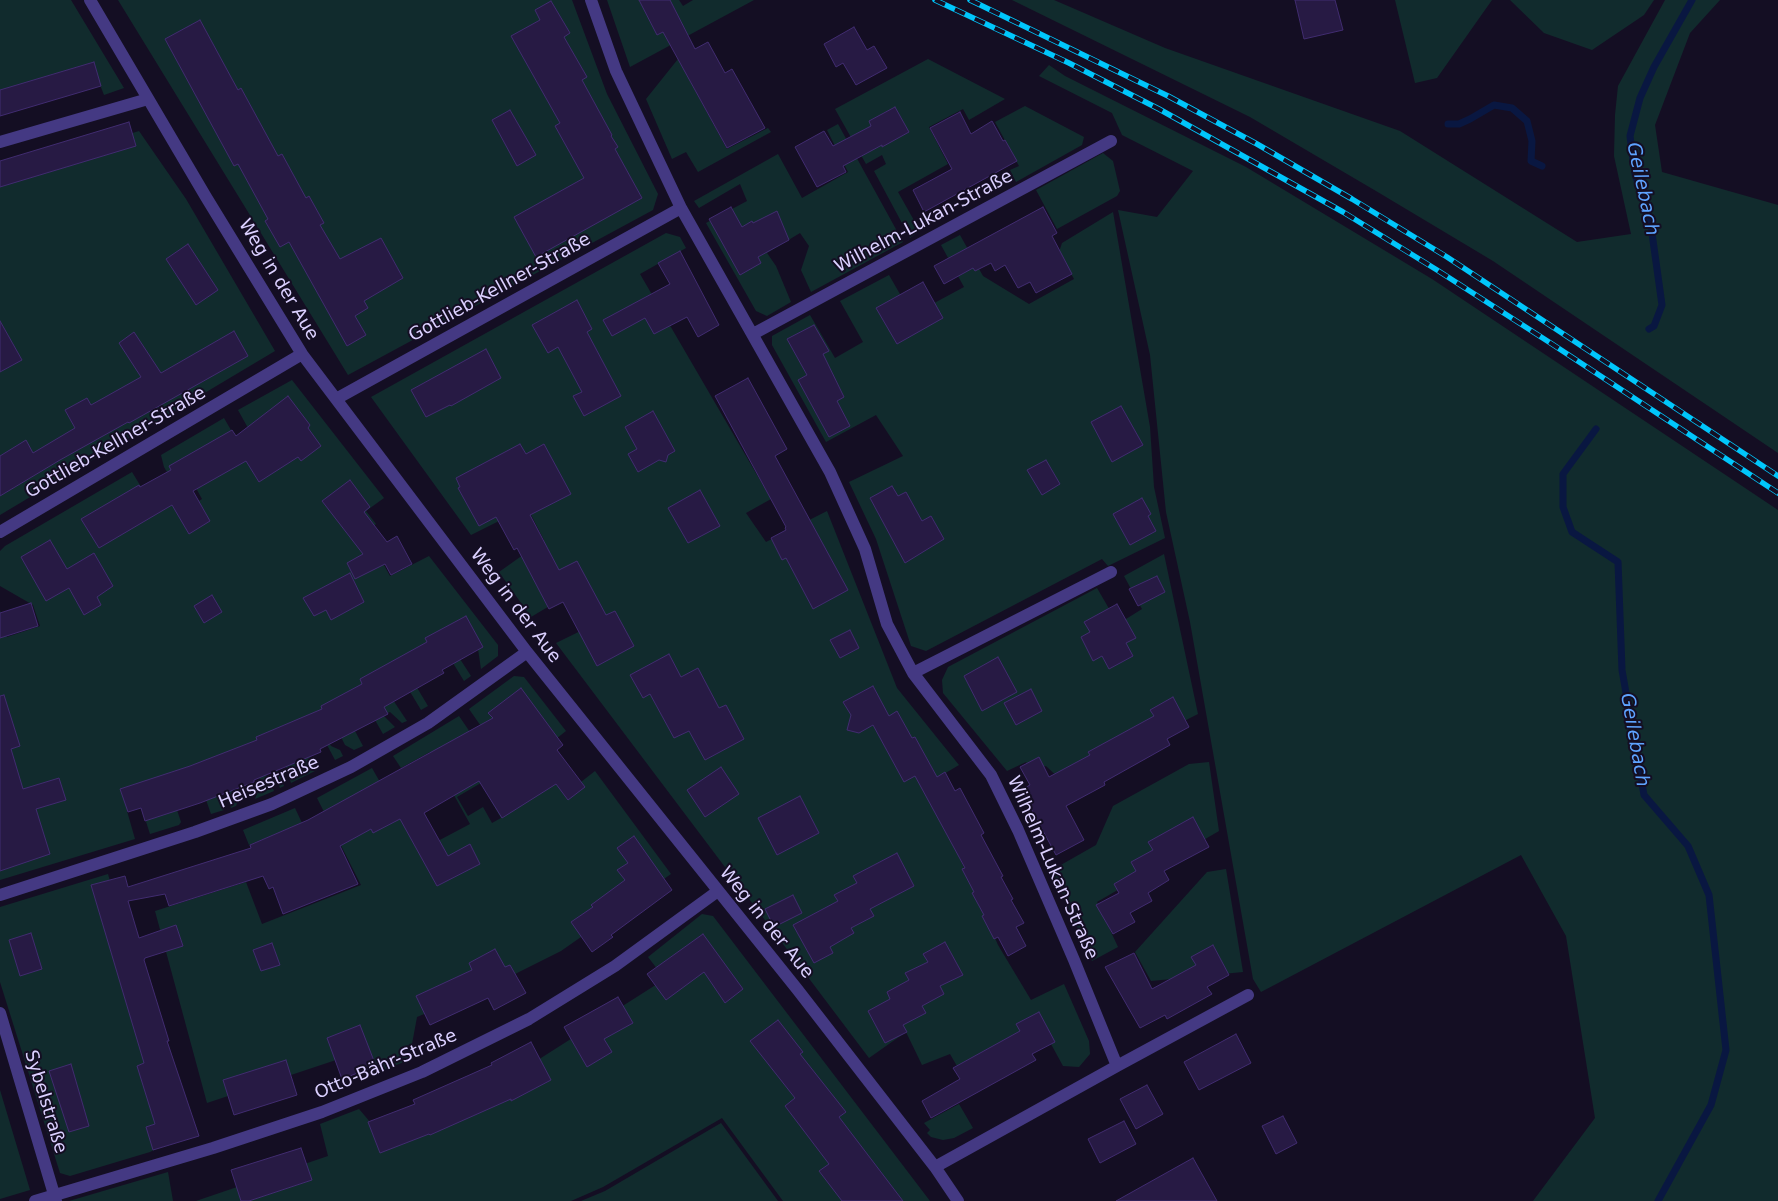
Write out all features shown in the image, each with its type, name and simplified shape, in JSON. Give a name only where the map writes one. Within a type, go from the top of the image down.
[{"type":"street","name":"Weg in der Aue","points":[[90,0],[302,354],[527,652],[797,989],[935,1167],[958,1201]]},
{"type":"street","name":"Wilhelm-Lukan-Straße","points":[[591,0],[616,71],[681,208],[830,472],[865,549],[887,624],[913,673],[992,776],[1018,830],[1117,1066]]},
{"type":"street","points":[[0,142],[148,99]]},
{"type":"street","name":"Wilhelm-Lukan-Straße","points":[[752,334],[1111,141]]},
{"type":"street","name":"Gottlieb-Kellner-Straße","points":[[336,399],[681,208]]},
{"type":"street","name":"Gottlieb-Kellner-Straße","points":[[0,532],[302,354]]},
{"type":"street","points":[[913,673],[1111,572]]},
{"type":"street","name":"Heisestraße","points":[[0,895],[195,832],[272,804],[342,772],[428,723],[527,652]]},
{"type":"street","name":"Otto-Bähr-Straße","points":[[35,1201],[55,1198],[322,1112],[422,1072],[529,1019],[615,966],[718,891]]},
{"type":"street","points":[[935,1167],[1248,995]]},
{"type":"street","name":"Sybelstraße","points":[[0,1013],[55,1198]]},
{"type":"green space","points":[[0,0],[71,0],[124,88],[104,95],[97,77],[0,106]]},
{"type":"green space","points":[[118,0],[572,0],[607,94],[658,194],[653,210],[348,375]]},
{"type":"green space","points":[[607,0],[679,0],[683,6],[693,0],[754,0],[630,67]]},
{"type":"green space","points":[[1012,0],[1054,0],[1165,48],[1400,131],[1577,242],[1631,234],[1614,156],[1618,86],[1665,0],[1720,0],[1690,33],[1655,125],[1662,172],[1778,205],[1778,453],[1493,261],[1376,191],[1250,117]]},
{"type":"green space","points":[[1395,0],[1492,0],[1437,78],[1415,83]]},
{"type":"green space","points":[[1510,0],[1654,0],[1644,15],[1592,50],[1544,33]]},
{"type":"green space","points":[[678,59],[727,149],[768,128],[771,132],[698,172],[686,152],[672,159],[646,99]]},
{"type":"green space","points":[[928,59],[1005,99],[969,120],[963,109],[929,127],[948,164],[898,192],[920,231],[910,238],[874,171],[886,164],[882,155],[866,164],[835,109]]},
{"type":"green space","points":[[1049,65],[1065,76],[1246,167],[1432,279],[1778,510],[1778,1201],[1533,1201],[1595,1118],[1566,936],[1521,855],[1261,992],[1253,979],[1190,622],[1166,512],[1150,355],[1118,210],[1157,217],[1193,171],[1122,135],[1112,113],[1039,76]]},
{"type":"green space","points":[[1025,106],[1084,137],[1082,145],[1016,182],[1010,170],[1019,166],[995,122]]},
{"type":"green space","points":[[838,124],[903,242],[811,292],[801,270],[809,246],[800,233],[767,253],[776,266],[791,302],[767,316],[756,311],[706,223],[747,201],[740,184],[699,208],[694,201],[778,154],[802,198],[848,172],[827,130]]},
{"type":"green space","points":[[139,131],[186,199],[275,351],[0,515],[0,175]]},
{"type":"green space","points":[[1103,153],[1113,161],[1120,191],[1117,196],[1057,229],[1036,190]]},
{"type":"green space","points":[[1113,212],[1150,427],[1154,487],[1165,538],[1108,566],[1102,559],[926,651],[911,646],[876,539],[849,482],[903,456],[876,415],[826,442],[772,345],[772,336],[810,315],[835,358],[863,342],[840,301],[889,275],[912,315],[964,287],[941,245],[960,235],[983,276],[1029,304],[1074,279],[1059,252],[1062,243]]},
{"type":"green space","points":[[666,233],[680,237],[686,248],[640,274],[771,499],[746,513],[766,542],[827,511],[897,688],[959,765],[927,784],[998,945],[1031,1000],[1064,984],[1089,1041],[1090,1054],[1079,1067],[1063,1066],[1051,1044],[968,1085],[950,1054],[922,1065],[906,1032],[869,1058],[556,643],[603,620],[583,586],[531,617],[499,572],[544,540],[527,507],[471,535],[371,397]]},
{"type":"green space","points":[[292,380],[384,498],[366,511],[376,524],[368,530],[374,547],[390,576],[429,556],[498,645],[498,656],[481,669],[478,649],[460,659],[471,676],[464,681],[453,663],[416,686],[428,706],[421,710],[409,690],[393,700],[407,721],[402,723],[390,712],[383,715],[395,727],[383,734],[375,720],[355,731],[363,746],[354,750],[345,745],[341,737],[329,742],[331,746],[340,750],[343,756],[335,760],[326,743],[308,753],[317,770],[291,783],[285,764],[277,768],[284,786],[280,788],[272,769],[265,772],[274,791],[255,799],[261,782],[258,775],[234,784],[239,799],[236,806],[231,808],[224,791],[216,793],[224,810],[211,814],[205,797],[176,807],[181,822],[179,825],[150,834],[141,806],[127,811],[135,839],[0,880],[0,610],[7,637],[40,626],[33,605],[0,586],[0,551],[5,546],[132,472],[154,508],[169,500],[178,514],[202,499],[196,488],[181,496],[164,467],[161,455],[224,418],[250,463],[263,455],[238,410]]},
{"type":"green space","points":[[1164,554],[1198,714],[1063,782],[1046,766],[1031,771],[1026,762],[1007,771],[943,693],[942,680],[948,667],[1097,588],[1118,624],[1142,609],[1124,576]]},
{"type":"green space","points":[[514,676],[524,677],[566,731],[542,750],[572,789],[595,771],[671,874],[561,951],[495,984],[417,1017],[409,1060],[381,1071],[357,1053],[207,1103],[155,911],[246,882],[262,924],[361,885],[317,798],[372,768],[419,851],[470,824],[430,752],[401,768],[393,756],[459,716],[498,773],[457,797],[468,816],[483,807],[492,823],[501,818],[491,801],[520,782],[469,709]]},
{"type":"green space","points":[[1209,762],[1219,831],[1097,902],[1118,947],[1092,961],[1052,870],[1096,845],[1113,806],[1189,764]]},
{"type":"green space","points":[[295,808],[302,823],[249,845],[243,830]]},
{"type":"green space","points":[[1226,869],[1243,972],[1151,981],[1135,952],[1207,872]]},
{"type":"green space","points":[[108,874],[180,1137],[150,1152],[70,1176],[60,1173],[0,982],[0,907]]},
{"type":"green space","points":[[702,914],[713,916],[930,1201],[783,1201],[722,1118],[603,1187],[571,1201],[196,1201],[328,1156],[320,1124],[359,1109],[382,1136],[519,1072],[665,979],[648,957]]},
{"type":"green space","points":[[0,1090],[30,1190],[0,1199]]},
{"type":"green space","points":[[959,1104],[973,1128],[954,1138],[943,1140],[931,1137],[927,1133],[930,1130],[924,1123]]},
{"type":"green space","points":[[721,1123],[778,1201],[581,1201],[605,1191]]},
{"type":"green space","points":[[168,1172],[173,1201],[69,1201]]},
{"type":"building","points":[[639,0],[670,0],[695,49],[708,42],[725,73],[732,69],[765,128],[727,148],[663,32],[657,35]]},
{"type":"building","points":[[1295,0],[1335,0],[1343,30],[1304,39]]},
{"type":"building","points":[[551,1],[570,33],[564,37],[587,77],[582,80],[618,147],[615,149],[642,198],[536,257],[514,217],[584,178],[555,126],[560,123],[511,36],[540,20],[535,10]]},
{"type":"building","points":[[200,20],[238,90],[241,88],[278,156],[282,154],[306,198],[309,196],[324,223],[320,225],[340,259],[381,238],[403,278],[364,301],[368,308],[355,316],[366,335],[347,346],[289,242],[280,247],[265,221],[268,219],[238,164],[234,166],[165,39]]},
{"type":"building","points":[[854,27],[867,50],[874,46],[887,68],[856,85],[843,63],[836,67],[824,44]]},
{"type":"building","points":[[94,62],[101,86],[0,116],[0,90]]},
{"type":"building","points":[[895,107],[909,132],[843,166],[846,172],[817,187],[795,147],[824,131],[833,146],[871,126],[869,121]]},
{"type":"building","points":[[510,110],[536,155],[517,166],[492,120]]},
{"type":"building","points":[[960,112],[971,134],[992,121],[1017,161],[924,212],[913,190],[952,169],[930,128]]},
{"type":"building","points":[[129,122],[136,146],[0,187],[0,161]]},
{"type":"building","points":[[731,207],[742,227],[777,211],[789,240],[758,257],[761,263],[740,275],[709,219]]},
{"type":"building","points":[[1043,207],[1057,233],[1052,236],[1072,274],[1036,293],[1030,282],[1018,288],[1005,265],[995,271],[991,263],[975,271],[973,268],[944,284],[934,266]]},
{"type":"building","points":[[188,244],[218,290],[196,305],[166,259]]},
{"type":"building","points":[[680,251],[719,325],[698,337],[687,317],[654,334],[645,318],[612,336],[603,320],[670,284],[658,263]]},
{"type":"building","points":[[923,282],[943,318],[897,344],[876,308]]},
{"type":"building","points":[[577,300],[592,329],[587,332],[621,396],[584,416],[573,396],[582,392],[558,347],[548,353],[532,325]]},
{"type":"building","points":[[0,321],[22,360],[0,372]]},
{"type":"building","points":[[814,325],[829,351],[823,354],[844,397],[837,401],[850,426],[829,437],[798,380],[807,375],[787,339]]},
{"type":"building","points":[[234,331],[248,356],[60,460],[0,496],[0,456],[26,440],[33,453],[75,428],[65,410],[87,398],[91,405],[141,377],[119,343],[134,332],[161,373]]},
{"type":"building","points":[[486,349],[501,378],[451,406],[426,417],[411,390]]},
{"type":"building","points":[[748,378],[787,449],[775,456],[848,590],[813,609],[786,558],[782,560],[771,538],[786,530],[786,527],[715,396]]},
{"type":"building","points":[[288,396],[310,425],[308,428],[321,446],[301,461],[298,457],[259,482],[246,461],[193,491],[210,521],[189,534],[172,505],[99,548],[81,519],[139,485],[140,487],[171,470],[169,466],[232,430],[236,436]]},
{"type":"building","points":[[1121,406],[1143,445],[1112,462],[1091,422]]},
{"type":"building","points":[[653,411],[675,451],[668,455],[666,462],[659,460],[638,472],[628,454],[637,449],[625,427]]},
{"type":"building","points":[[520,444],[526,454],[544,444],[571,494],[530,515],[559,570],[577,561],[606,615],[615,611],[634,646],[597,666],[563,602],[549,609],[517,548],[514,550],[496,517],[479,526],[458,488],[460,487],[456,478]]},
{"type":"building","points":[[1046,460],[1060,484],[1042,495],[1027,470]]},
{"type":"building","points":[[350,480],[370,507],[364,512],[387,542],[397,536],[412,564],[391,575],[385,564],[355,579],[347,563],[363,554],[322,501]]},
{"type":"building","points":[[892,486],[898,496],[906,492],[922,521],[931,516],[944,539],[905,563],[870,498]]},
{"type":"building","points":[[700,490],[720,526],[688,543],[668,508]]},
{"type":"building","points":[[1142,498],[1151,514],[1148,516],[1156,531],[1130,545],[1113,514]]},
{"type":"building","points":[[50,540],[67,569],[94,553],[113,586],[97,597],[101,605],[84,615],[69,588],[46,601],[21,557]]},
{"type":"building","points":[[350,573],[364,602],[331,620],[326,610],[314,616],[303,598]]},
{"type":"building","points":[[1157,576],[1165,592],[1138,606],[1129,589]]},
{"type":"building","points":[[212,595],[222,612],[204,623],[194,606]]},
{"type":"building","points":[[31,603],[38,626],[0,638],[0,613]]},
{"type":"building","points":[[1117,604],[1136,638],[1126,643],[1133,656],[1109,669],[1102,656],[1093,661],[1081,637],[1090,632],[1084,622]]},
{"type":"building","points":[[466,616],[483,647],[442,670],[444,673],[384,707],[388,714],[320,749],[321,752],[254,780],[254,782],[200,803],[145,821],[141,808],[128,812],[120,789],[190,766],[257,740],[256,737],[322,709],[321,706],[362,684],[360,679],[427,642],[425,638]]},
{"type":"building","points":[[850,630],[859,648],[840,658],[830,640]]},
{"type":"building","points":[[669,654],[681,677],[698,668],[719,708],[726,705],[744,739],[705,760],[689,731],[674,738],[650,694],[643,698],[630,675]]},
{"type":"building","points":[[998,657],[1017,692],[982,711],[964,676]]},
{"type":"building","points":[[873,686],[889,716],[897,711],[912,738],[915,737],[937,777],[945,772],[955,791],[960,788],[984,833],[981,835],[1003,876],[1001,877],[1013,899],[1011,900],[1024,923],[1016,927],[1026,946],[1008,956],[998,937],[994,939],[982,916],[984,915],[962,869],[965,868],[915,776],[904,782],[873,725],[859,733],[847,730],[851,715],[843,702]]},
{"type":"building","points":[[521,688],[563,745],[557,750],[585,787],[568,800],[556,784],[502,818],[479,781],[424,813],[448,856],[470,844],[480,864],[437,886],[400,819],[373,833],[371,829],[340,846],[358,884],[283,914],[273,887],[269,889],[263,876],[169,906],[165,894],[128,901],[139,938],[176,925],[183,946],[145,958],[144,960],[169,1041],[167,1041],[199,1136],[153,1150],[146,1127],[155,1124],[137,1066],[144,1063],[91,885],[125,876],[128,887],[251,848],[250,845],[308,820],[493,718],[488,713]]},
{"type":"building","points":[[1031,689],[1042,711],[1016,725],[1004,703]]},
{"type":"building","points":[[4,695],[20,746],[11,749],[23,789],[59,778],[66,800],[36,809],[50,854],[0,871],[0,696]]},
{"type":"building","points":[[1173,697],[1189,727],[1167,739],[1170,745],[1104,782],[1105,785],[1066,806],[1084,840],[1056,855],[1021,790],[1030,785],[1020,767],[1039,757],[1049,777],[1090,755],[1088,752],[1154,716],[1150,710]]},
{"type":"building","points":[[721,767],[739,794],[705,817],[687,790]]},
{"type":"building","points":[[800,796],[819,833],[777,855],[758,818]]},
{"type":"building","points":[[1193,817],[1209,847],[1164,871],[1169,880],[1148,893],[1152,901],[1130,913],[1135,922],[1113,934],[1096,905],[1119,893],[1114,884],[1136,871],[1131,862],[1153,850],[1148,842]]},
{"type":"building","points":[[634,836],[672,890],[611,935],[613,937],[592,952],[571,922],[593,907],[591,905],[625,880],[617,870],[628,863],[617,848]]},
{"type":"building","points":[[897,853],[914,886],[870,909],[874,916],[851,928],[854,933],[830,947],[833,953],[814,963],[793,925],[838,901],[834,895],[857,883],[853,876]]},
{"type":"building","points":[[793,895],[802,913],[774,927],[765,909]]},
{"type":"building","points":[[31,933],[42,969],[20,976],[9,940]]},
{"type":"building","points":[[703,934],[743,989],[725,1003],[704,972],[666,1000],[647,974]]},
{"type":"building","points":[[945,942],[963,975],[940,986],[944,994],[922,1006],[926,1013],[903,1025],[907,1032],[885,1043],[868,1011],[890,999],[887,992],[909,980],[905,973],[928,962],[923,954]]},
{"type":"building","points":[[272,943],[280,965],[261,971],[253,950]]},
{"type":"building","points":[[1213,945],[1229,975],[1207,987],[1212,994],[1167,1019],[1165,1015],[1140,1028],[1105,967],[1134,953],[1152,989],[1196,965],[1191,957]]},
{"type":"building","points":[[495,949],[505,967],[510,965],[526,993],[494,1010],[488,998],[430,1025],[416,996],[472,970],[469,963]]},
{"type":"building","points":[[618,997],[633,1023],[604,1039],[612,1052],[587,1067],[564,1027]]},
{"type":"building","points":[[1039,1012],[1055,1042],[1032,1054],[1036,1060],[931,1118],[922,1101],[960,1079],[953,1068],[1020,1031],[1016,1024]]},
{"type":"building","points":[[778,1020],[803,1052],[800,1054],[846,1112],[839,1117],[903,1201],[842,1201],[819,1171],[829,1164],[785,1106],[795,1098],[750,1041]]},
{"type":"building","points":[[360,1025],[376,1066],[342,1079],[327,1038]]},
{"type":"building","points":[[1236,1034],[1251,1063],[1199,1090],[1184,1062]]},
{"type":"building","points":[[531,1042],[551,1080],[511,1101],[511,1099],[430,1135],[380,1153],[368,1122],[415,1104],[413,1100],[492,1065],[491,1063]]},
{"type":"building","points":[[286,1060],[297,1095],[234,1115],[223,1080]]},
{"type":"building","points":[[71,1064],[89,1126],[69,1132],[49,1071]]},
{"type":"building","points":[[1147,1085],[1163,1114],[1136,1129],[1120,1099]]},
{"type":"building","points":[[1283,1116],[1297,1143],[1276,1154],[1262,1126]]},
{"type":"building","points":[[1124,1121],[1136,1144],[1100,1163],[1088,1139]]},
{"type":"building","points":[[301,1148],[312,1180],[249,1201],[241,1201],[231,1170]]},
{"type":"building","points":[[1193,1158],[1217,1201],[1116,1201],[1175,1168]]},
{"type":"waterway","name":"Geilebach","points":[[1649,329],[1654,326],[1662,305],[1651,226],[1635,174],[1630,136],[1640,98],[1654,67],[1692,0]]},
{"type":"waterway","points":[[1448,124],[1459,124],[1494,105],[1512,108],[1527,121],[1532,141],[1531,161],[1542,166]]},
{"type":"waterway","name":"Geilebach","points":[[1596,429],[1563,474],[1563,507],[1572,532],[1618,562],[1622,670],[1644,795],[1688,846],[1709,895],[1726,1050],[1711,1105],[1658,1201]]},
{"type":"railway","points":[[935,0],[1069,63],[1159,109],[1343,212],[1552,344],[1778,493]]},
{"type":"railway","points":[[970,0],[1168,96],[1257,144],[1352,199],[1447,257],[1778,476]]}]
